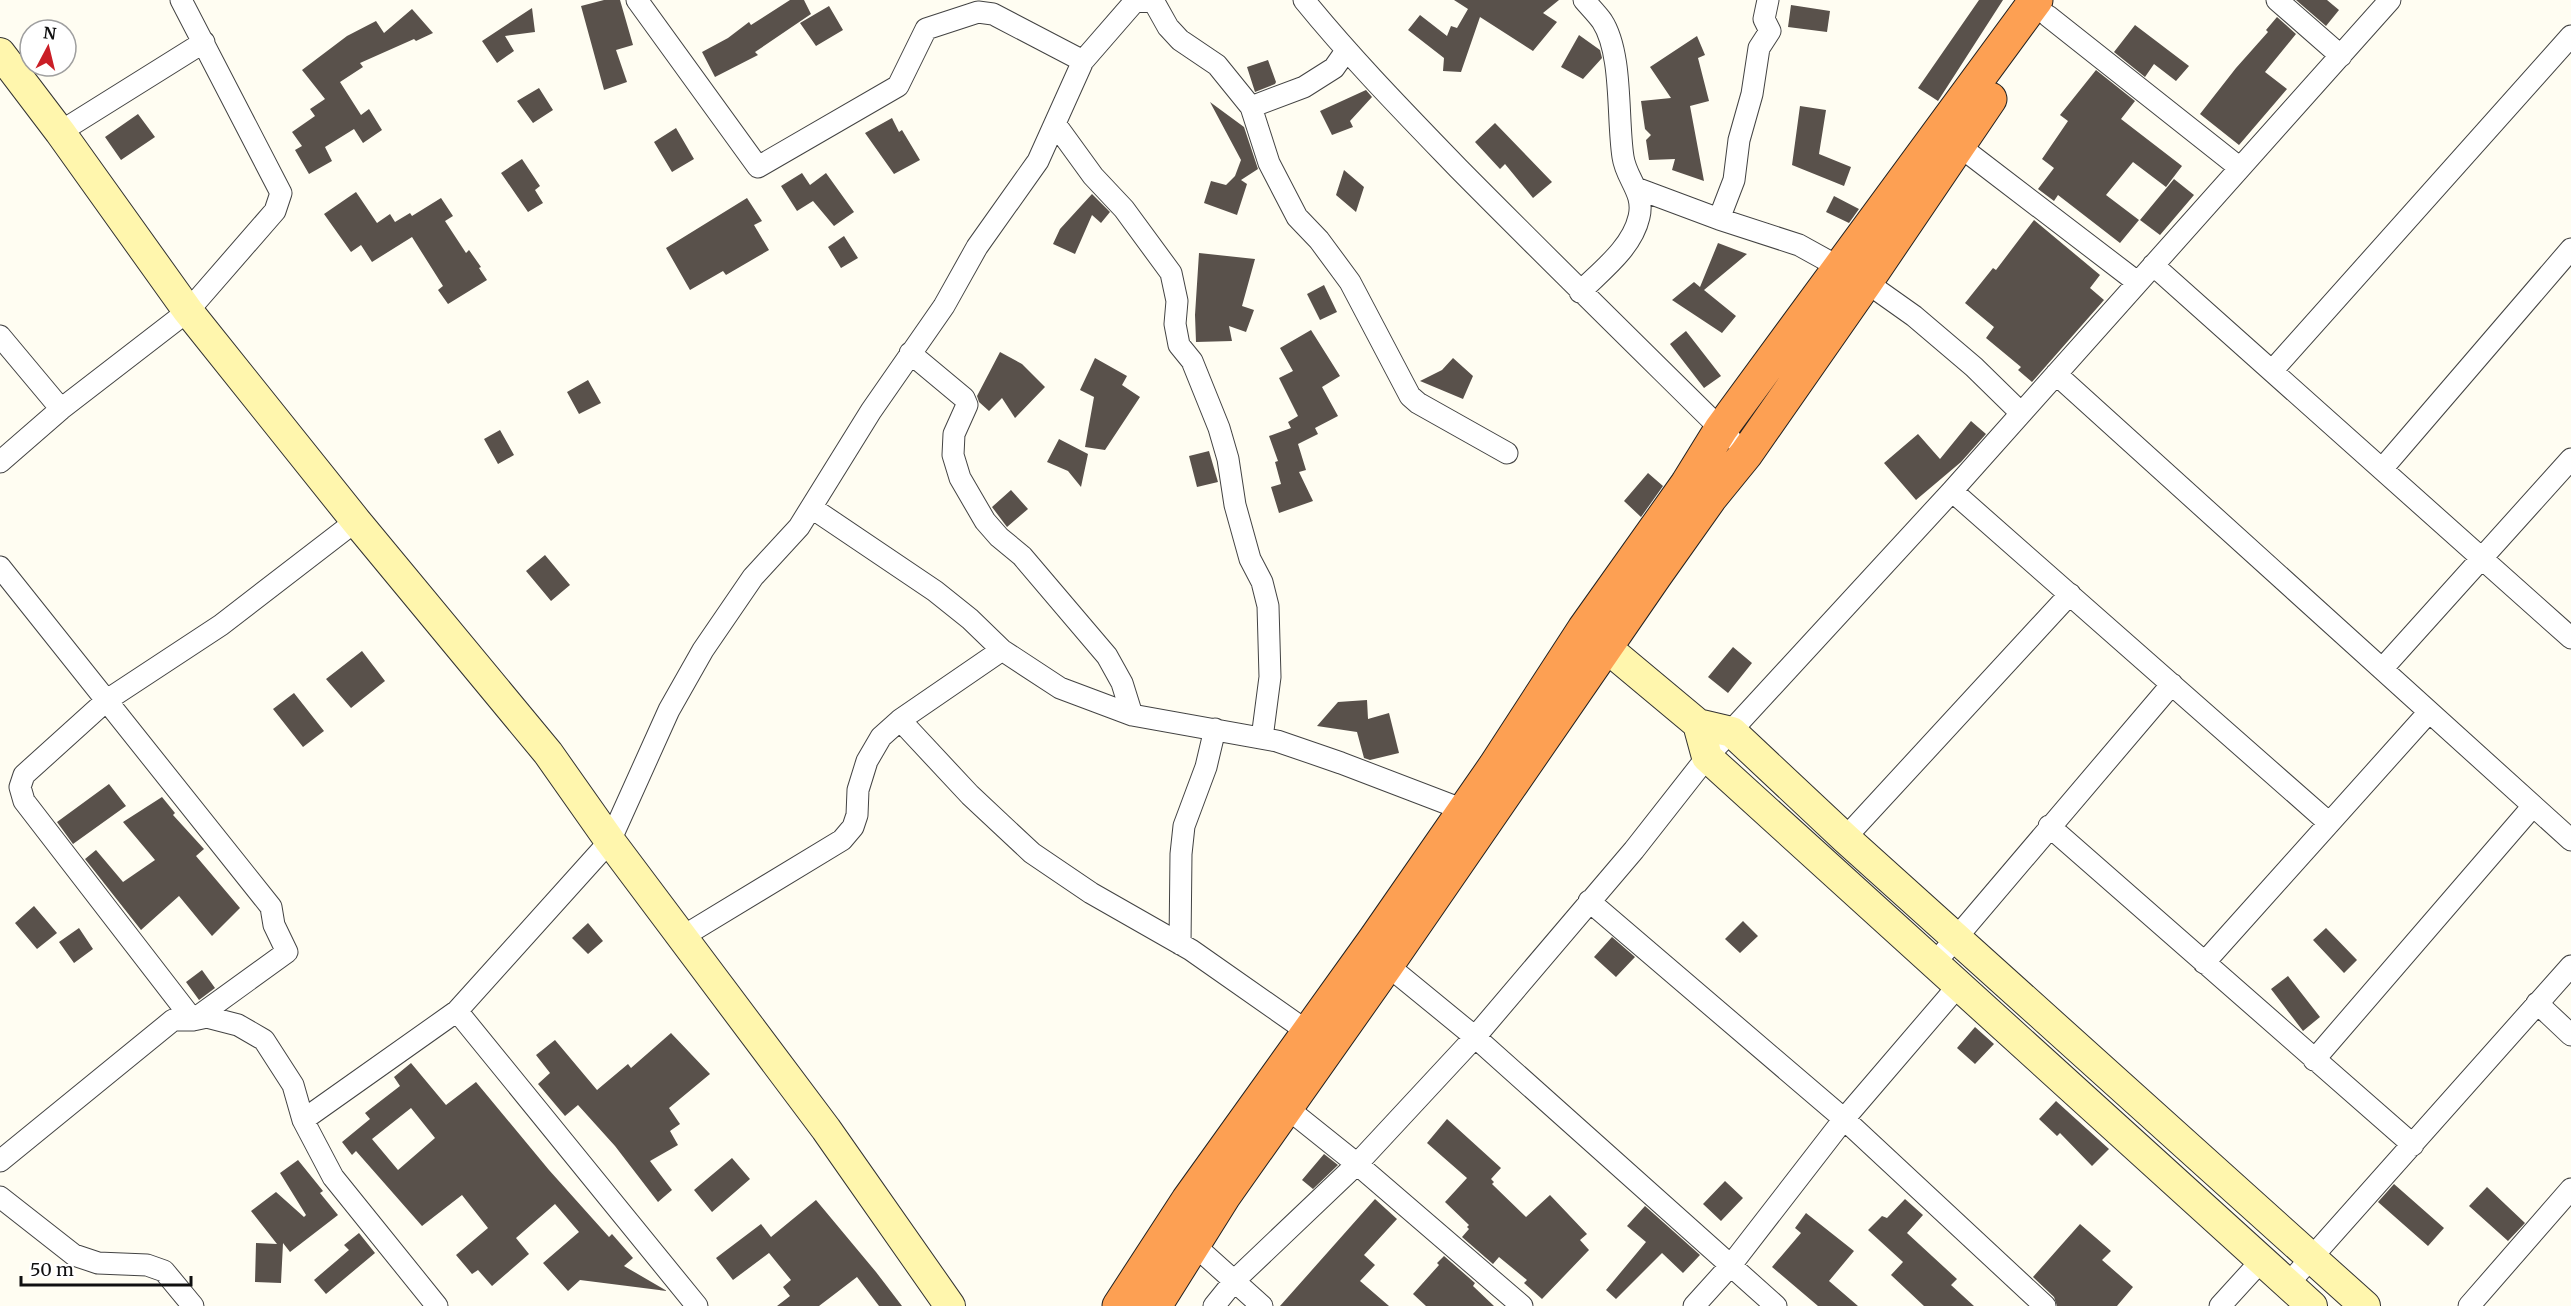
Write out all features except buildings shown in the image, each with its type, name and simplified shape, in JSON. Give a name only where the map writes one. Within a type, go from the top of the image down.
[{"type":"highway","points":[[1155,1306],[1193,1244],[1287,1108],[1303,1054],[1388,965],[1595,638],[1721,429],[1958,145],[2048,5]]},
{"type":"highway","points":[[1119,1306],[1188,1200],[1303,1054],[1464,810],[1595,638],[1746,454],[1852,274],[2048,5]]},
{"type":"street","points":[[0,462],[61,409],[188,311],[275,211],[281,193],[181,0]]},
{"type":"street","points":[[637,0],[758,166],[898,86],[926,28],[978,12],[993,14],[1083,61]]},
{"type":"street","points":[[303,1120],[457,1011],[610,841],[669,710],[703,650],[753,577],[799,527],[812,508],[910,353],[944,306],[977,247],[1038,161],[1083,61],[1136,0],[1154,2],[1168,27],[1180,40],[1217,65],[1251,106],[1269,163],[1297,217],[1319,240],[1350,282],[1410,396],[1418,403],[1507,453]]},
{"type":"street","points":[[1304,0],[1346,51],[1580,292],[1746,454]]},
{"type":"street","points":[[1580,292],[1626,244],[1634,232],[1641,201],[1623,158],[1617,76],[1612,49],[1602,21],[1584,0]]},
{"type":"street","points":[[1719,219],[1734,180],[1739,140],[1752,94],[1760,48],[1770,31],[1764,19],[1768,0]]},
{"type":"street","points":[[2277,0],[2341,56]]},
{"type":"street","points":[[1215,1306],[1235,1280],[1357,1164],[1475,1037],[1634,849],[1707,757],[1952,491],[2390,0]]},
{"type":"street","points":[[2048,5],[2240,168]]},
{"type":"street","points":[[2272,371],[2571,36]]},
{"type":"street","points":[[60,132],[204,42]]},
{"type":"street","points":[[1251,106],[1305,87],[1334,68],[1346,51]]},
{"type":"street","points":[[0,53],[60,132],[188,311],[356,522],[548,753],[610,841],[826,1129],[951,1306]]},
{"type":"street","points":[[1056,124],[1093,176],[1124,209],[1171,273],[1177,301],[1175,324],[1179,345],[1192,361],[1219,428],[1228,459],[1235,505],[1250,559],[1262,582],[1268,606],[1270,677],[1263,738]]},
{"type":"street","points":[[1958,145],[2137,282]]},
{"type":"street","points":[[1636,188],[1719,219],[1799,245],[1852,274],[1914,316],[1966,359],[2021,413]]},
{"type":"street","points":[[2382,469],[2571,249]]},
{"type":"street","points":[[2153,265],[2571,638]]},
{"type":"street","points":[[0,336],[61,409]]},
{"type":"street","points":[[910,353],[964,399],[967,405],[954,434],[953,455],[960,478],[985,521],[999,537],[1022,556],[1107,656],[1122,683],[1132,715]]},
{"type":"street","points":[[2056,374],[2571,840]]},
{"type":"street","points":[[2382,669],[2571,459]]},
{"type":"street","points":[[1952,491],[2329,823]]},
{"type":"street","points":[[812,508],[934,591],[970,619],[1002,650],[1060,688],[1132,715],[1263,738],[1341,763],[1464,810]]},
{"type":"street","points":[[193,1020],[24,801],[20,787],[24,775],[106,700],[221,625],[356,522]]},
{"type":"street","points":[[0,567],[271,907],[274,926],[287,952],[193,1020]]},
{"type":"street","points":[[1845,838],[2070,594]]},
{"type":"street","points":[[1595,638],[1698,724],[1732,732],[1845,838],[2365,1306]]},
{"type":"street","points":[[682,937],[842,840],[853,827],[857,815],[858,790],[867,760],[881,737],[900,720],[1002,650]]},
{"type":"street","points":[[1934,964],[2172,684]]},
{"type":"street","points":[[2204,963],[2429,712]]},
{"type":"street","points":[[900,720],[970,795],[1032,853],[1091,893],[1180,944],[1303,1054]]},
{"type":"street","points":[[1698,724],[1707,757],[2312,1306]]},
{"type":"street","points":[[1180,944],[1181,854],[1184,826],[1206,767],[1215,729]]},
{"type":"street","points":[[2314,1060],[2533,806]]},
{"type":"street","points":[[2049,826],[2413,1145]]},
{"type":"street","points":[[1589,901],[1844,1119],[2045,1306]]},
{"type":"street","points":[[1388,965],[1475,1037],[1776,1306]]},
{"type":"street","points":[[2288,1284],[2571,966]]},
{"type":"street","points":[[1694,1306],[1731,1265],[1844,1119],[1958,986]]},
{"type":"street","points":[[2537,1003],[2571,1035]]},
{"type":"street","points":[[457,1011],[696,1306]]},
{"type":"street","points":[[0,1161],[173,1020],[207,1017],[238,1025],[264,1040],[293,1085],[303,1120],[333,1177],[438,1306]]},
{"type":"street","points":[[1287,1108],[1357,1164],[1522,1306]]},
{"type":"street","points":[[2469,1306],[2571,1189]]},
{"type":"street","points":[[0,1197],[74,1255],[98,1263],[147,1265],[164,1271],[193,1306]]},
{"type":"street","points":[[1193,1244],[1262,1306]]},
{"type":"street","points":[[2220,1306],[2261,1261]]}]
